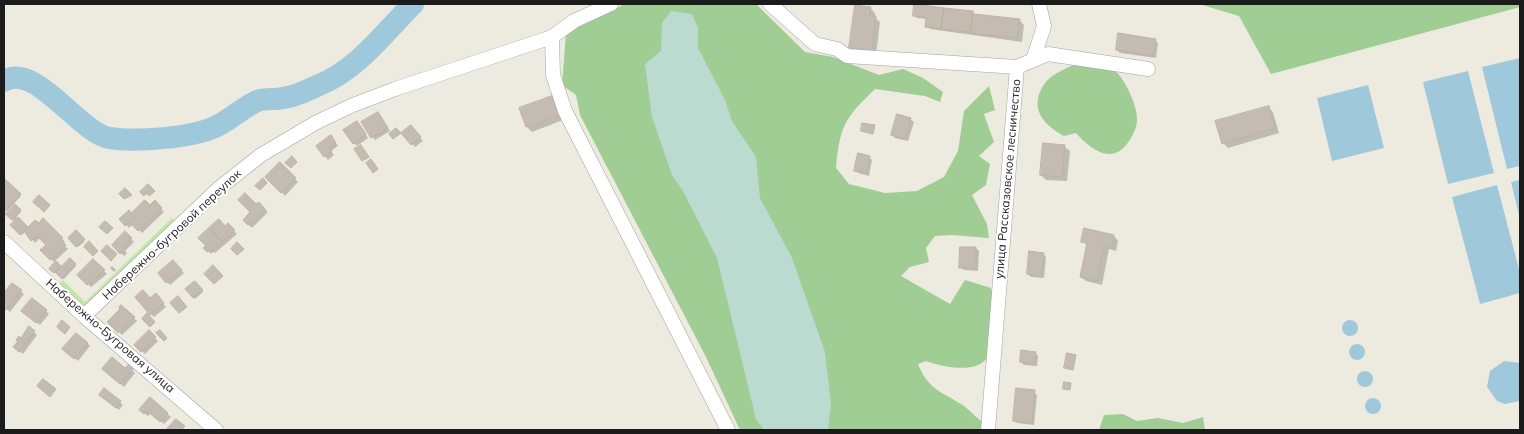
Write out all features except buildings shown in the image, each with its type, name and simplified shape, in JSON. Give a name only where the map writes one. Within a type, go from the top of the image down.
[{"type":"street","name":"Набережно-бугровой переулок","points":[[84,316],[218,189],[261,155],[317,122],[353,105],[395,89],[552,38],[574,21],[611,4]]},
{"type":"street","name":"улица Рассказовское лесничество","points":[[770,4],[815,44],[837,49],[847,56],[1017,67],[988,430]]},
{"type":"street","points":[[1033,60],[1044,26],[1038,4]]},
{"type":"street","points":[[552,38],[553,75],[564,111],[728,430]]},
{"type":"street","points":[[1017,67],[1048,54],[1148,69]]},
{"type":"street","name":"Набережно-Бугровая улица","points":[[4,242],[84,316],[216,430]]},
{"type":"green space","points":[[625,4],[756,4],[805,52],[833,57],[879,75],[903,69],[923,78],[943,92],[940,102],[925,96],[875,89],[846,123],[842,132],[836,168],[849,184],[885,193],[917,191],[944,177],[958,151],[964,111],[989,86],[995,110],[984,114],[994,142],[979,156],[990,164],[986,185],[972,195],[987,224],[989,238],[952,235],[935,236],[926,248],[929,262],[910,267],[901,276],[950,304],[965,280],[991,288],[994,301],[987,358],[982,363],[967,368],[949,367],[926,361],[918,364],[930,384],[967,408],[983,422],[985,430],[740,430],[706,357],[580,115],[576,95],[562,85],[566,33]]},
{"type":"green space","points":[[1199,4],[1520,4],[1520,7],[1271,74],[1239,16]]},
{"type":"green space","points":[[1075,64],[1110,67],[1122,78],[1130,92],[1137,114],[1136,125],[1129,141],[1123,149],[1116,153],[1102,153],[1095,150],[1076,133],[1064,136],[1050,127],[1041,116],[1038,102],[1043,86],[1053,76]]},
{"type":"green space","points":[[172,218],[177,224],[87,306],[81,305],[59,284],[63,280],[85,302]]},
{"type":"green space","points":[[1123,414],[1137,421],[1158,418],[1183,423],[1203,417],[1205,430],[1099,430],[1104,415]]},
{"type":"shaded area","points":[[671,11],[692,14],[698,28],[698,48],[725,100],[732,121],[756,157],[760,198],[792,258],[825,352],[831,404],[828,430],[764,430],[756,419],[717,258],[683,191],[672,175],[652,117],[645,64],[661,51],[662,23]]},
{"type":"shaded area","points":[[1520,58],[1520,166],[1507,169],[1482,67]]},
{"type":"shaded area","points":[[1468,71],[1494,173],[1448,184],[1423,82]]},
{"type":"shaded area","points":[[1368,85],[1384,148],[1332,161],[1317,98]]},
{"type":"shaded area","points":[[1520,180],[1520,219],[1511,182]]},
{"type":"shaded area","points":[[1497,185],[1520,273],[1520,293],[1480,304],[1452,197]]},
{"type":"shaded area","points":[[1350,320],[1356,322],[1358,328],[1356,334],[1350,336],[1344,334],[1342,328],[1344,322]]},
{"type":"shaded area","points":[[1357,344],[1363,346],[1365,352],[1363,358],[1357,360],[1351,358],[1349,352],[1351,346]]},
{"type":"shaded area","points":[[1504,361],[1520,363],[1520,401],[1505,404],[1497,401],[1487,387],[1490,371]]},
{"type":"shaded area","points":[[1365,371],[1371,373],[1373,379],[1371,385],[1365,387],[1359,385],[1357,379],[1359,373]]},
{"type":"shaded area","points":[[1373,398],[1379,400],[1381,406],[1379,412],[1373,414],[1367,412],[1365,406],[1367,400]]},
{"type":"waterway","points":[[4,81],[16,78],[29,81],[43,89],[85,125],[98,134],[110,138],[148,139],[192,134],[215,127],[257,101],[292,96],[333,78],[346,70],[370,49],[413,4]]}]
